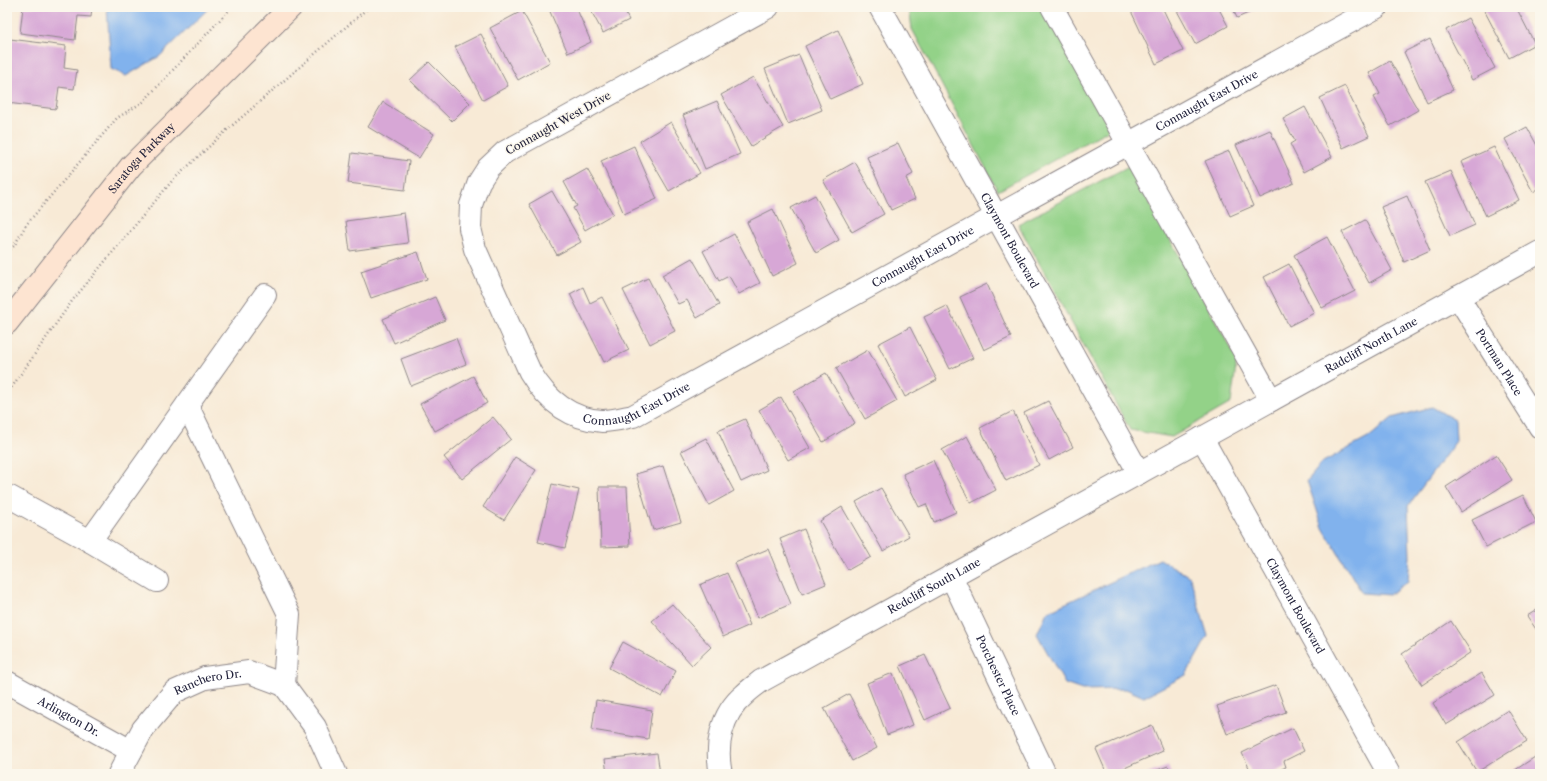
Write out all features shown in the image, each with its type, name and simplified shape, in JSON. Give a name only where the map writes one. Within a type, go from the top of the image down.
[{"type":"street","name":"Saratoga Parkway","points":[[7,323],[130,166],[291,7]]},
{"type":"street","name":"Connaught West Drive","points":[[504,313],[475,249],[470,228],[471,205],[479,182],[488,168],[505,152],[768,7]]},
{"type":"street","name":"Claymont Boulevard","points":[[880,7],[1139,473]]},
{"type":"street","points":[[1052,7],[1270,400]]},
{"type":"street","name":"Connaught East Drive","points":[[504,313],[530,372],[539,387],[553,402],[575,415],[601,421],[633,416],[1377,7]]},
{"type":"street","name":"Radcliff North Lane","points":[[1202,438],[1540,252]]},
{"type":"street","points":[[90,541],[265,295]]},
{"type":"street","name":"Portman Place","points":[[1458,297],[1540,426]]},
{"type":"street","points":[[186,405],[289,614],[284,685],[315,727],[336,774]]},
{"type":"street","name":"Claymont Boulevard","points":[[1202,438],[1389,774]]},
{"type":"street","name":"Redcliff South Lane","points":[[721,774],[719,766],[719,746],[722,729],[729,712],[742,695],[761,681],[1202,438]]},
{"type":"street","points":[[10,497],[90,541],[157,581]]},
{"type":"street","name":"Porchester Place","points":[[951,576],[1045,774]]},
{"type":"street","name":"Ranchero Dr.","points":[[119,774],[143,730],[174,692],[206,678],[249,672],[284,685]]},
{"type":"street","name":"Arlington Dr.","points":[[7,682],[131,751]]},
{"type":"path","points":[[7,252],[14,246],[26,225],[117,118],[143,102],[232,7]]},
{"type":"path","points":[[7,394],[72,301],[172,181],[227,130],[369,7]]},
{"type":"green space","points":[[909,7],[1045,7],[1112,128],[998,191],[912,29]]},
{"type":"green space","points":[[1129,166],[1237,359],[1231,403],[1172,437],[1130,430],[1018,224]]},
{"type":"water","points":[[107,7],[207,7],[207,10],[160,56],[126,76],[111,69]]},
{"type":"water","points":[[1432,407],[1455,420],[1456,441],[1408,506],[1410,556],[1408,581],[1389,595],[1362,593],[1323,528],[1307,481],[1323,462],[1368,438],[1392,418]]},
{"type":"water","points":[[1160,559],[1190,577],[1208,636],[1186,675],[1144,697],[1126,689],[1082,690],[1065,684],[1037,634],[1047,612]]},
{"type":"building","points":[[23,7],[92,7],[91,17],[78,16],[75,40],[20,33]]},
{"type":"building","points":[[548,7],[576,7],[591,42],[568,53]]},
{"type":"building","points":[[589,7],[622,7],[629,20],[603,33]]},
{"type":"building","points":[[1135,7],[1162,7],[1183,51],[1156,64],[1130,9]]},
{"type":"building","points":[[1175,7],[1218,7],[1228,26],[1195,44]]},
{"type":"building","points":[[1232,7],[1262,7],[1237,18]]},
{"type":"building","points":[[1516,7],[1535,44],[1509,58],[1483,8]]},
{"type":"building","points":[[522,11],[550,62],[518,80],[490,28]]},
{"type":"building","points":[[1468,18],[1495,68],[1472,80],[1446,30]]},
{"type":"building","points":[[838,30],[863,84],[830,99],[805,46]]},
{"type":"building","points":[[481,34],[508,86],[483,100],[455,47]]},
{"type":"building","points":[[10,39],[66,46],[64,68],[77,70],[74,89],[59,87],[56,109],[7,103],[7,66]]},
{"type":"building","points":[[1430,39],[1453,90],[1427,102],[1404,52]]},
{"type":"building","points":[[799,55],[822,110],[788,124],[765,69]]},
{"type":"building","points":[[1390,61],[1418,110],[1390,126],[1374,97],[1380,94],[1369,73]]},
{"type":"building","points":[[429,62],[470,103],[452,121],[410,80]]},
{"type":"building","points":[[753,77],[783,127],[751,146],[721,95]]},
{"type":"building","points":[[1345,86],[1369,136],[1343,148],[1320,98]]},
{"type":"building","points":[[717,101],[740,154],[705,169],[683,115]]},
{"type":"building","points":[[383,102],[434,134],[419,158],[368,127]]},
{"type":"building","points":[[1305,107],[1332,157],[1304,172],[1290,144],[1295,141],[1283,119]]},
{"type":"building","points":[[671,122],[700,173],[669,191],[640,141]]},
{"type":"building","points":[[1527,127],[1540,151],[1540,188],[1533,192],[1505,139]]},
{"type":"building","points":[[1270,130],[1294,183],[1260,198],[1236,145]]},
{"type":"building","points":[[898,143],[913,174],[906,178],[915,199],[891,210],[867,157]]},
{"type":"building","points":[[634,146],[657,199],[624,214],[601,161]]},
{"type":"building","points":[[1494,147],[1519,200],[1486,216],[1461,162]]},
{"type":"building","points":[[1229,151],[1253,206],[1230,216],[1205,161]]},
{"type":"building","points":[[352,153],[409,161],[405,190],[348,183]]},
{"type":"building","points":[[855,162],[884,214],[852,232],[823,180]]},
{"type":"building","points":[[587,169],[613,214],[585,230],[573,208],[577,206],[564,182]]},
{"type":"building","points":[[1451,171],[1475,225],[1450,236],[1425,182]]},
{"type":"building","points":[[552,191],[581,242],[557,255],[529,204]]},
{"type":"building","points":[[815,195],[839,240],[816,253],[791,208]]},
{"type":"building","points":[[1407,196],[1430,250],[1404,262],[1381,207]]},
{"type":"building","points":[[773,209],[798,263],[772,276],[747,222]]},
{"type":"building","points":[[404,213],[408,243],[350,251],[346,221]]},
{"type":"building","points":[[1365,220],[1392,270],[1369,283],[1342,232]]},
{"type":"building","points":[[734,234],[760,283],[739,294],[729,276],[719,281],[703,251]]},
{"type":"building","points":[[1327,237],[1355,291],[1322,308],[1294,255]]},
{"type":"building","points":[[418,252],[427,279],[371,298],[361,271]]},
{"type":"building","points":[[692,258],[719,305],[697,318],[687,300],[678,304],[662,275]]},
{"type":"building","points":[[1289,264],[1314,313],[1289,326],[1264,277]]},
{"type":"building","points":[[648,278],[675,331],[650,344],[623,290]]},
{"type":"building","points":[[987,284],[1011,337],[984,350],[960,297]]},
{"type":"building","points":[[583,287],[590,303],[602,297],[629,350],[604,362],[570,294]]},
{"type":"building","points":[[435,297],[445,320],[394,343],[383,319]]},
{"type":"building","points":[[947,306],[973,358],[950,369],[924,317]]},
{"type":"building","points":[[910,327],[937,380],[905,397],[878,344]]},
{"type":"building","points":[[456,338],[466,364],[411,386],[401,359]]},
{"type":"building","points":[[868,350],[897,401],[865,419],[836,368]]},
{"type":"building","points":[[826,373],[855,423],[823,442],[794,391]]},
{"type":"building","points":[[473,376],[487,403],[435,431],[420,404]]},
{"type":"building","points":[[781,397],[810,448],[788,460],[759,410]]},
{"type":"building","points":[[1048,401],[1073,447],[1049,460],[1024,413]]},
{"type":"building","points":[[1013,411],[1039,465],[1006,481],[980,428]]},
{"type":"building","points":[[493,417],[511,439],[462,479],[444,457]]},
{"type":"building","points":[[745,419],[767,470],[741,482],[718,431]]},
{"type":"building","points":[[967,436],[996,490],[971,503],[942,450]]},
{"type":"building","points":[[706,438],[734,491],[709,505],[681,451]]},
{"type":"building","points":[[1496,455],[1512,480],[1461,512],[1446,487]]},
{"type":"building","points":[[515,457],[536,470],[504,520],[483,507]]},
{"type":"building","points":[[933,460],[956,512],[934,522],[926,504],[919,507],[903,474]]},
{"type":"building","points":[[663,466],[681,522],[653,530],[636,474]]},
{"type":"building","points":[[552,484],[579,490],[565,548],[538,542]]},
{"type":"building","points":[[599,487],[627,487],[630,546],[601,547]]},
{"type":"building","points":[[881,488],[909,536],[883,551],[856,502]]},
{"type":"building","points":[[1523,495],[1536,522],[1486,547],[1472,520]]},
{"type":"building","points":[[842,507],[871,557],[848,570],[820,521]]},
{"type":"building","points":[[804,529],[826,584],[802,594],[780,539]]},
{"type":"building","points":[[768,549],[791,604],[758,618],[735,563]]},
{"type":"building","points":[[727,573],[750,625],[723,637],[700,585]]},
{"type":"building","points":[[672,604],[711,647],[692,665],[652,621]]},
{"type":"building","points":[[1540,608],[1540,635],[1527,616]]},
{"type":"building","points":[[1451,621],[1471,652],[1422,685],[1402,654]]},
{"type":"building","points":[[623,642],[676,671],[662,697],[609,668]]},
{"type":"building","points":[[925,655],[950,708],[925,720],[900,666]]},
{"type":"building","points":[[893,673],[913,725],[887,735],[867,683]]},
{"type":"building","points":[[1482,673],[1495,695],[1446,725],[1433,703]]},
{"type":"building","points":[[1276,685],[1286,712],[1227,734],[1217,706]]},
{"type":"building","points":[[849,694],[877,748],[852,761],[824,708]]},
{"type":"building","points":[[596,700],[652,710],[648,739],[592,730]]},
{"type":"building","points":[[1508,710],[1527,741],[1477,772],[1458,742]]},
{"type":"building","points":[[1152,725],[1163,751],[1111,774],[1107,774],[1096,749]]},
{"type":"building","points":[[1293,728],[1304,751],[1284,761],[1286,767],[1271,774],[1252,774],[1242,753]]},
{"type":"building","points":[[657,753],[660,774],[607,774],[605,759]]},
{"type":"building","points":[[1535,757],[1540,765],[1540,774],[1509,774]]},
{"type":"building","points":[[1168,766],[1171,774],[1147,774]]}]
